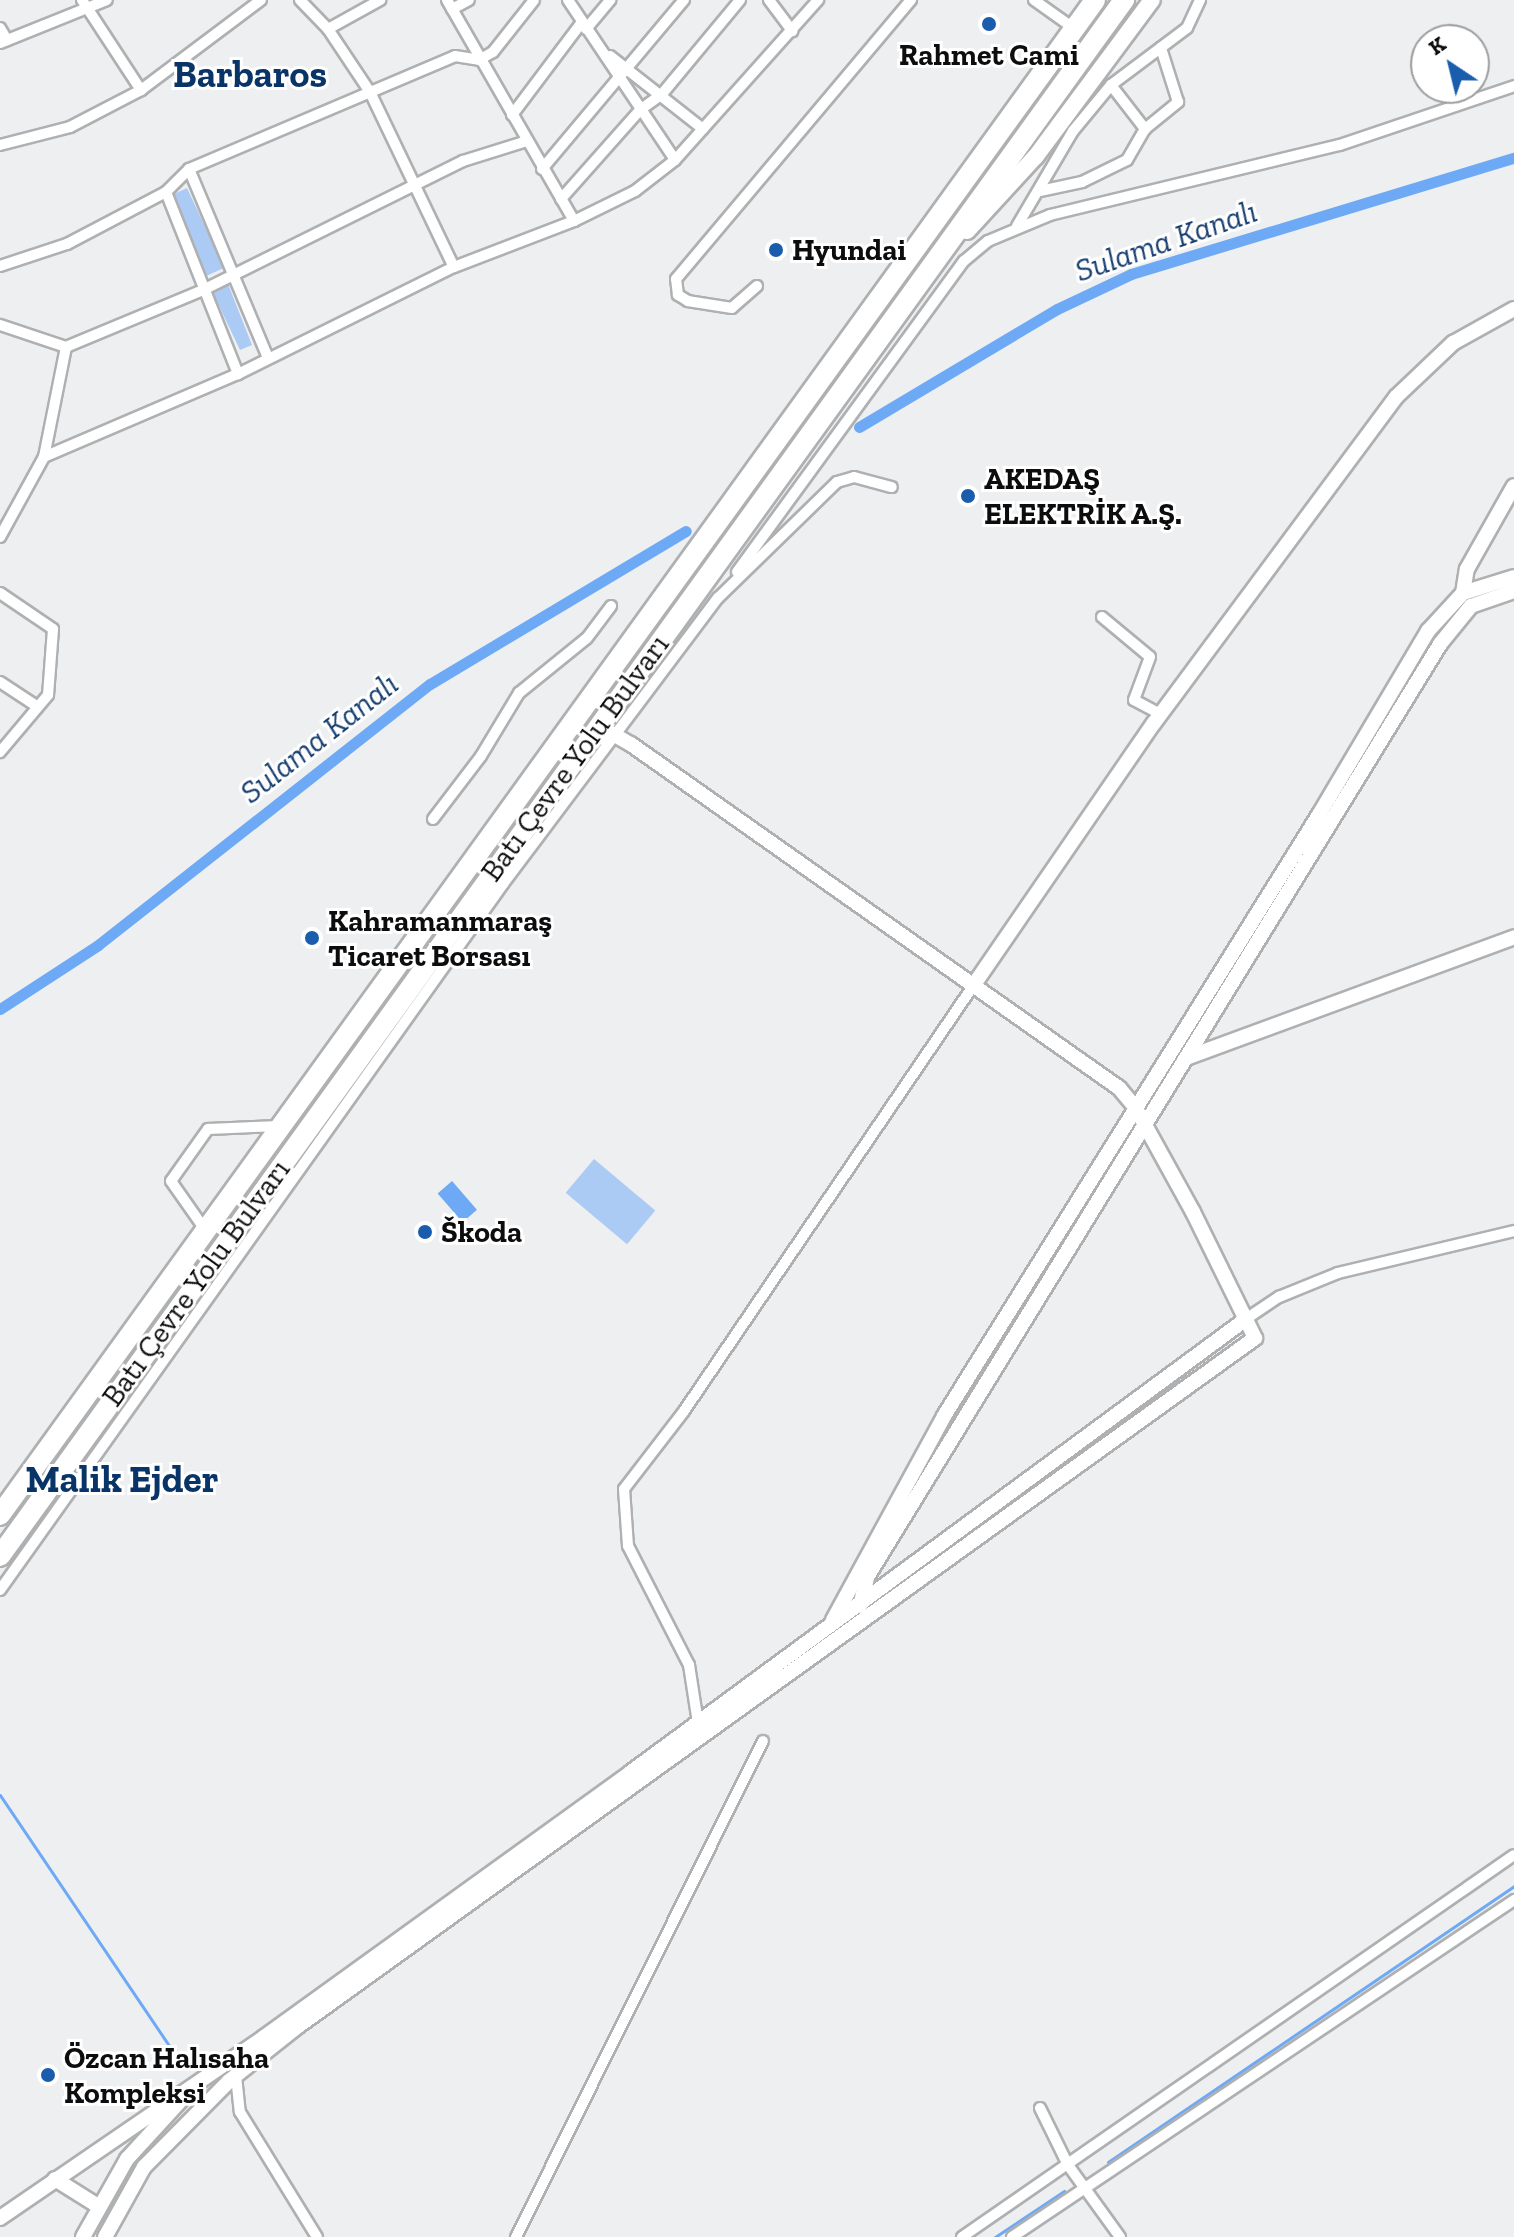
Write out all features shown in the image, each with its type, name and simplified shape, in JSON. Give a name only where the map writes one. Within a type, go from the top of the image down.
[{"type":"highway","name":"Batı Çevre Yolu Bulvarı","points":[[0,1556],[584,745],[947,252],[1124,0]]},
{"type":"highway","name":"Batı Çevre Yolu Bulvarı","points":[[0,1515],[1092,3]]},
{"type":"main road","points":[[947,252],[1036,156],[1152,0]]},
{"type":"street","points":[[82,0],[141,90]]},
{"type":"street","points":[[0,28],[4,41],[89,11],[107,0]]},
{"type":"street","points":[[0,145],[70,127],[141,90],[261,0]]},
{"type":"street","points":[[300,0],[328,29],[370,92],[454,267]]},
{"type":"street","points":[[328,29],[380,0]]},
{"type":"street","points":[[469,0],[450,4],[479,60],[574,221]]},
{"type":"street","points":[[0,266],[67,244],[166,192],[189,169],[455,56],[479,60],[493,52],[534,0]]},
{"type":"street","points":[[568,0],[603,51],[624,73],[662,94],[703,129]]},
{"type":"street","points":[[512,115],[584,25],[610,0]]},
{"type":"street","points":[[542,169],[684,0]]},
{"type":"street","points":[[561,199],[640,110],[662,94],[740,0]]},
{"type":"street","points":[[769,0],[792,31]]},
{"type":"street","points":[[44,457],[238,374],[454,267],[574,221],[635,191],[675,160],[818,0]]},
{"type":"street","points":[[757,286],[732,308],[688,301],[678,295],[676,279],[911,0]]},
{"type":"street","points":[[1034,0],[1072,27]]},
{"type":"street","points":[[1016,228],[1073,131],[1111,85],[1187,28],[1200,0]]},
{"type":"street","points":[[1040,191],[1082,182],[1127,160],[1145,129],[1180,98],[1161,48]]},
{"type":"street","points":[[624,73],[640,110],[675,160]]},
{"type":"street","points":[[1111,85],[1145,129]]},
{"type":"street","points":[[0,1590],[613,734],[718,598],[964,261],[1016,228],[1050,215],[1340,145],[1514,86]]},
{"type":"street","points":[[0,325],[66,347],[205,289],[495,147],[527,141]]},
{"type":"street","points":[[189,169],[268,358]]},
{"type":"street","points":[[166,192],[238,374]]},
{"type":"street","points":[[698,1723],[689,1665],[628,1546],[624,1489],[684,1411],[1160,714],[1396,397],[1453,343],[1514,309]]},
{"type":"street","points":[[0,537],[44,457],[66,347]]},
{"type":"street","points":[[718,598],[837,482],[854,477],[892,487]]},
{"type":"street","points":[[1463,593],[1467,569],[1514,486]]},
{"type":"street","points":[[0,2218],[201,2080],[698,1723],[833,1633],[944,1416],[1428,631],[1463,593],[1514,577]]},
{"type":"street","points":[[862,1612],[867,1577],[1440,644],[1471,606],[1514,591]]},
{"type":"street","points":[[0,593],[53,629],[48,695],[0,752]]},
{"type":"street","points":[[433,819],[481,756],[519,693],[587,638],[611,606]]},
{"type":"street","points":[[1102,617],[1150,657],[1134,700],[1160,714]]},
{"type":"street","points":[[0,682],[38,707]]},
{"type":"street","points":[[584,745],[613,734]]},
{"type":"street","points":[[105,2237],[144,2167],[236,2076],[833,1633],[1255,1338],[1144,1123],[1119,1088],[613,734]]},
{"type":"street","points":[[1165,1058],[1187,1058],[1514,937]]},
{"type":"street","points":[[349,1071],[358,1093]]},
{"type":"street","points":[[206,1231],[171,1181],[208,1129],[282,1126]]},
{"type":"street","points":[[240,1222],[266,1221]]},
{"type":"street","points":[[862,1612],[1279,1297],[1338,1273],[1514,1231]]},
{"type":"street","points":[[516,2237],[763,1741]]},
{"type":"street","points":[[962,2237],[1068,2165],[1146,2106],[1514,1855]]},
{"type":"street","points":[[1012,2237],[1514,1900]]},
{"type":"street","points":[[236,2076],[240,2112],[317,2237]]},
{"type":"street","points":[[83,2237],[127,2159],[201,2080]]},
{"type":"street","points":[[1040,2108],[1068,2165],[1120,2237]]},
{"type":"street","points":[[55,2179],[98,2206]]},
{"type":"shaded area","points":[[187,188],[224,268],[207,276],[170,196]]},
{"type":"shaded area","points":[[228,284],[252,345],[240,350],[212,291]]},
{"type":"shaded area","points":[[594,1159],[655,1210],[627,1244],[566,1193]]},
{"type":"water","points":[[452,1181],[477,1210],[463,1222],[438,1193]]},
{"type":"waterway","name":"Sulama Kanalı","points":[[859,427],[1057,309],[1131,274],[1514,158]]},
{"type":"waterway","name":"Sulama Kanalı","points":[[0,1009],[98,945],[430,684],[686,531]]},
{"type":"waterway","points":[[0,1795],[178,2059]]},
{"type":"waterway","points":[[1108,2162],[1514,1886]]},
{"type":"waterway","points":[[995,2237],[1064,2191]]},
{"type":"place","name":"Rahmet Cami","points":[[989,24]]},
{"type":"place","name":"Hyundai","points":[[776,250]]},
{"type":"place","name":"AKEDAŞ ELEKTRİK A.Ş.","points":[[968,496]]},
{"type":"place","name":"Kahramanmaraş Ticaret Borsası","points":[[312,938]]},
{"type":"place","name":"Škoda","points":[[425,1232]]},
{"type":"place","name":"Özcan Halısaha Kompleksi","points":[[48,2075]]},
{"type":"district","name":"Barbaros","points":[[250,75]]},
{"type":"district","name":"Malik Ejder","points":[[122,1480]]}]
